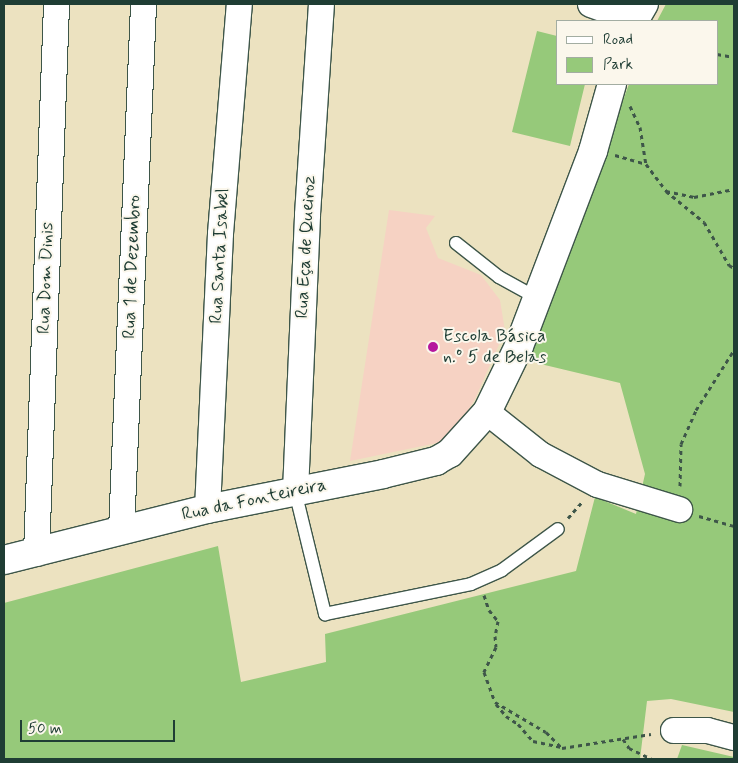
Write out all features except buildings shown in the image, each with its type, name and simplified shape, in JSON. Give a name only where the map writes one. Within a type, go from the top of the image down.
[{"type":"street","name":"Rua Dom Dinis","points":[[36,553],[56,4]]},
{"type":"street","name":"Rua 1 de Dezembro","points":[[121,530],[143,4]]},
{"type":"street","name":"Rua Santa Isabel","points":[[207,510],[220,233],[239,4]]},
{"type":"street","name":"Rua Eça de Queiroz","points":[[295,491],[307,214],[321,4]]},
{"type":"street","points":[[590,4],[638,15]]},
{"type":"street","name":"Rua da Fonteireira","points":[[4,560],[207,510],[384,474],[436,461],[450,454],[487,412],[519,346],[593,151],[620,92]]},
{"type":"street","points":[[487,412],[540,454],[597,484],[679,509]]},
{"type":"street","points":[[673,730],[708,730],[734,737]]},
{"type":"lane","points":[[456,243],[499,277],[537,298]]},
{"type":"lane","points":[[295,491],[325,614],[471,584],[502,570],[558,529]]},
{"type":"path","points":[[718,54],[734,57]]},
{"type":"path","points":[[620,92],[640,127],[646,164],[666,191],[704,222],[728,265],[734,268]]},
{"type":"path","points":[[593,151],[646,164]]},
{"type":"path","points":[[666,191],[694,197],[734,189]]},
{"type":"path","points":[[734,350],[696,410],[681,444],[679,509],[734,526]]},
{"type":"path","points":[[558,529],[597,484]]},
{"type":"path","points":[[480,580],[489,610],[498,621],[495,636],[496,647],[484,672],[494,702],[533,741],[562,748],[673,730]]},
{"type":"path","points":[[494,702],[546,732],[562,748]]},
{"type":"path","points":[[623,739],[629,748],[652,759]]},
{"type":"shaded area","name":"Escola Básica n.º 5 de Belas","points":[[389,210],[435,216],[426,228],[438,258],[481,275],[500,300],[505,331],[475,399],[457,429],[437,443],[350,461]]},
{"type":"green space","points":[[666,4],[734,4],[734,712],[671,699],[647,701],[640,759],[4,759],[4,603],[218,546],[241,682],[326,662],[325,634],[576,571],[595,497],[636,514],[645,474],[620,383],[528,361],[629,85],[718,85],[718,20],[658,20]]},
{"type":"green space","points":[[537,31],[556,36],[556,85],[585,85],[570,146],[512,132]]},
{"type":"green space","points":[[682,745],[734,757],[734,759],[677,759]]},
{"type":"place","name":"Escola Básica n.º 5 de Belas","points":[[433,347]]}]
